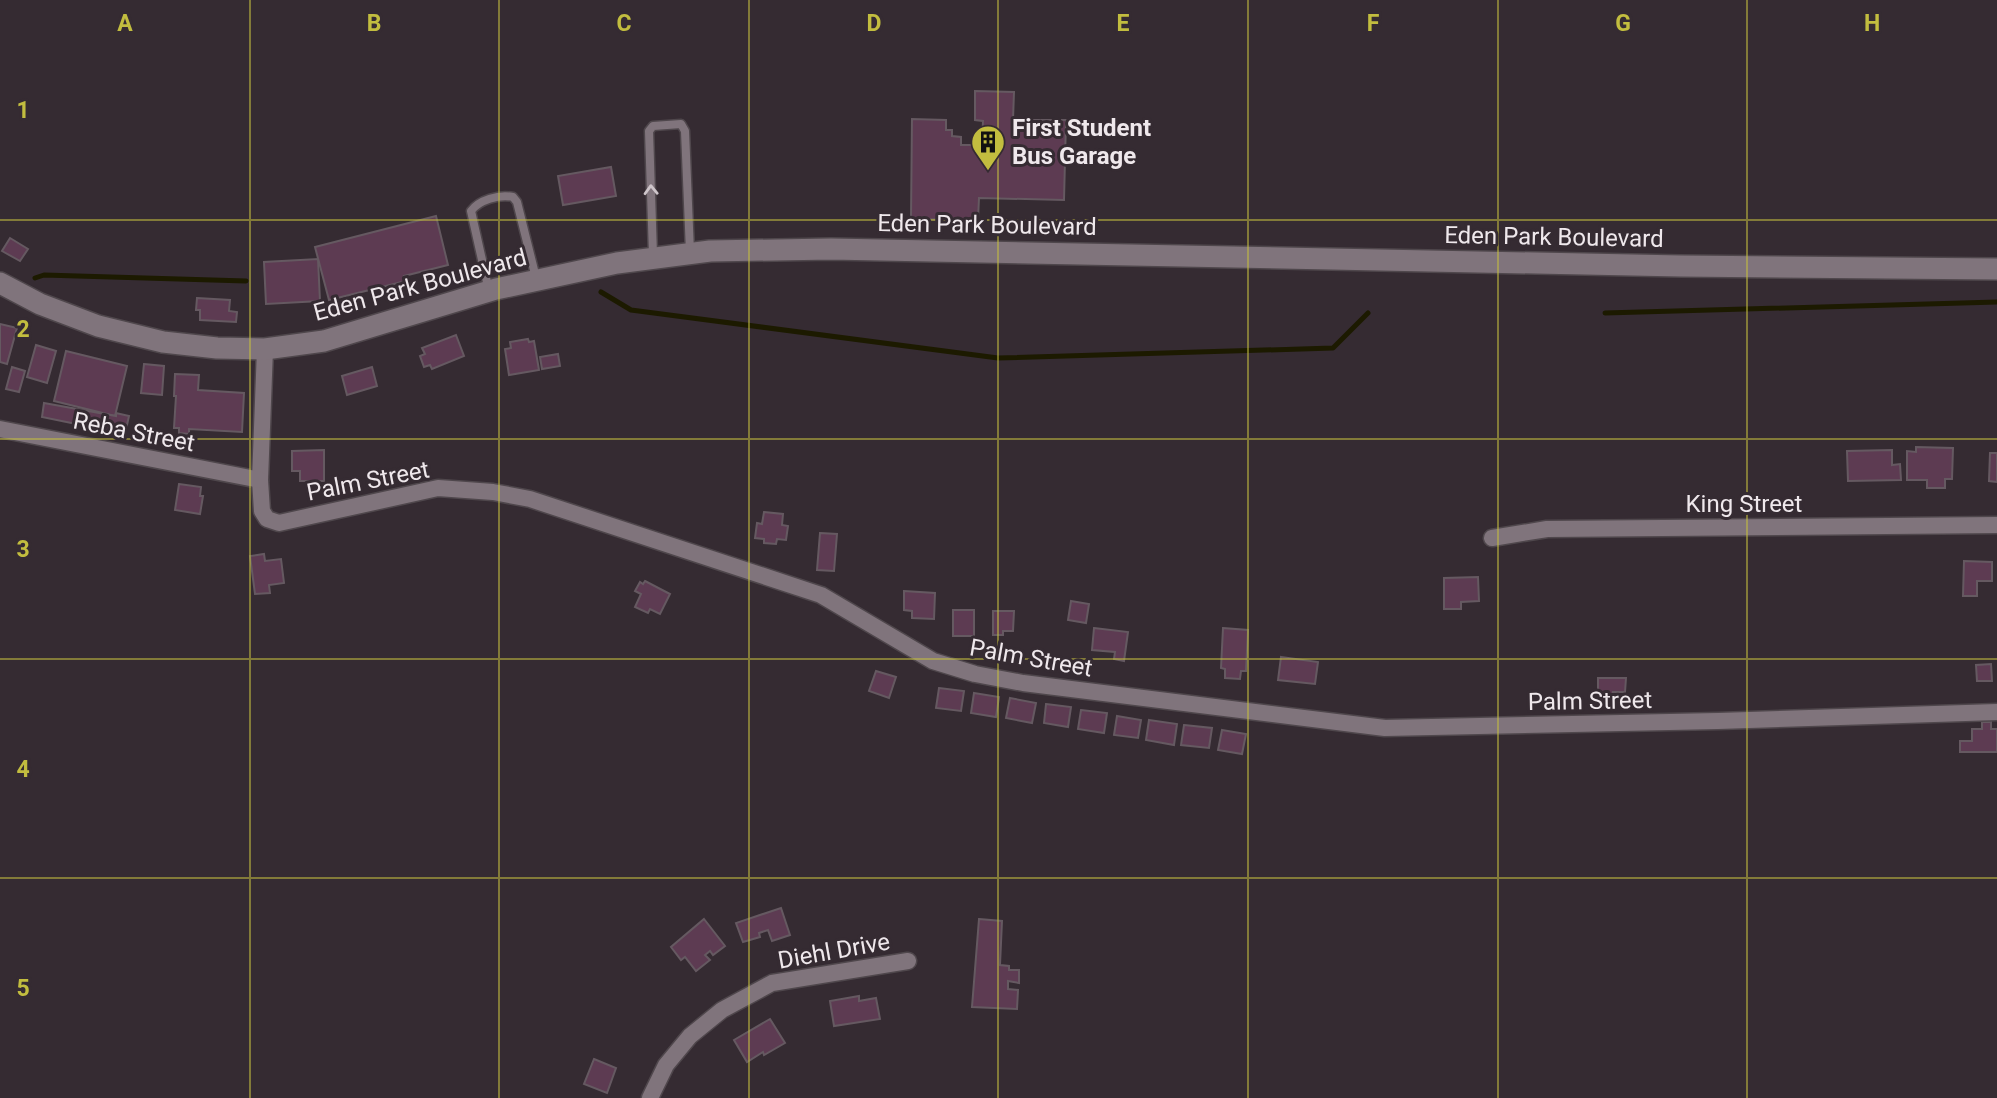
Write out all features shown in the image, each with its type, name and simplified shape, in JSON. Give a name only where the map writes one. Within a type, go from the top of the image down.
[{"type":"main road","name":"Eden Park Boulevard","points":[[0,283],[40,304],[98,326],[163,342],[217,348],[265,349],[324,341],[489,290],[617,263],[710,251],[831,249],[1681,266],[1997,269]]},
{"type":"street","name":"Palm Street","points":[[265,349],[260,480],[262,511],[267,519],[279,523],[438,488],[493,492],[530,499],[821,595],[933,661],[975,674],[1023,683],[1385,728],[1997,712]]},
{"type":"street","name":"Reba Street","points":[[0,429],[260,480]]},
{"type":"street","name":"King Street","points":[[1492,538],[1547,529],[1997,525]]},
{"type":"street","name":"Diehl Drive","points":[[650,1098],[666,1065],[690,1036],[722,1010],[772,984],[908,961]]},
{"type":"lane","points":[[653,258],[649,131],[653,126],[681,124],[685,131],[691,253]]},
{"type":"lane","points":[[489,290],[471,211],[474,206],[484,201],[505,196],[513,197],[517,202],[536,280]]},
{"type":"building","name":"First Student Bus Garage","points":[[975,91],[1014,92],[1013,120],[1066,120],[1064,200],[979,198],[978,220],[911,219],[912,119],[946,120],[946,130],[952,130],[952,136],[961,137],[961,145],[982,145],[983,121],[975,120]]},
{"type":"building","points":[[611,167],[616,196],[563,205],[558,176]]},
{"type":"building","points":[[436,216],[448,265],[404,276],[406,281],[329,300],[315,247]]},
{"type":"building","points":[[10,238],[28,249],[20,261],[2,251]]},
{"type":"building","points":[[318,259],[320,301],[266,304],[264,262]]},
{"type":"building","points":[[197,298],[230,300],[229,311],[237,312],[236,322],[200,320],[200,310],[196,310]]},
{"type":"building","points":[[0,324],[17,328],[7,364],[0,362]]},
{"type":"building","points":[[456,335],[464,356],[432,369],[430,365],[424,367],[420,356],[425,354],[422,348]]},
{"type":"building","points":[[528,339],[529,342],[534,341],[539,370],[509,375],[505,349],[511,348],[510,342]]},
{"type":"building","points":[[36,345],[56,351],[47,383],[27,377]]},
{"type":"building","points":[[66,351],[127,366],[115,416],[54,401]]},
{"type":"building","points":[[558,354],[560,366],[542,369],[540,357]]},
{"type":"building","points":[[144,364],[164,366],[162,395],[141,393]]},
{"type":"building","points":[[12,367],[25,371],[19,392],[6,389]]},
{"type":"building","points":[[372,367],[377,386],[347,395],[342,376]]},
{"type":"building","points":[[175,374],[199,375],[198,390],[244,393],[242,432],[189,429],[189,434],[179,433],[179,428],[174,428]]},
{"type":"building","points":[[44,403],[129,416],[125,434],[42,417]]},
{"type":"building","points":[[1916,447],[1953,448],[1952,479],[1945,479],[1945,488],[1927,488],[1927,480],[1907,480],[1907,451],[1916,452]]},
{"type":"building","points":[[324,450],[324,481],[300,481],[300,471],[292,471],[292,451]]},
{"type":"building","points":[[1892,450],[1892,465],[1900,464],[1901,480],[1848,481],[1847,451]]},
{"type":"building","points":[[1990,453],[1997,453],[1997,482],[1989,481]]},
{"type":"building","points":[[179,484],[201,487],[200,496],[203,496],[200,514],[175,510]]},
{"type":"building","points":[[764,512],[783,514],[782,525],[788,526],[786,540],[777,539],[776,544],[764,543],[764,539],[755,538],[757,523],[762,524]]},
{"type":"building","points":[[820,533],[837,534],[834,571],[817,570]]},
{"type":"building","points":[[264,554],[265,561],[281,559],[284,583],[269,585],[270,593],[255,594],[250,556]]},
{"type":"building","points":[[1964,561],[1992,562],[1992,581],[1977,581],[1977,596],[1963,596]]},
{"type":"building","points":[[1478,577],[1479,601],[1461,602],[1461,609],[1444,609],[1444,578]]},
{"type":"building","points":[[645,581],[670,594],[660,614],[650,609],[648,613],[635,607],[641,594],[635,591],[640,582],[643,584]]},
{"type":"building","points":[[904,591],[935,593],[934,619],[912,618],[912,611],[904,610]]},
{"type":"building","points":[[1071,601],[1089,604],[1086,623],[1068,620]]},
{"type":"building","points":[[953,610],[974,610],[974,636],[953,636]]},
{"type":"building","points":[[993,611],[1014,611],[1013,631],[993,635]]},
{"type":"building","points":[[1094,628],[1128,632],[1124,661],[1114,659],[1115,652],[1092,650]]},
{"type":"building","points":[[1223,628],[1248,630],[1246,671],[1241,671],[1240,679],[1225,678],[1225,669],[1221,668]]},
{"type":"building","points":[[1281,657],[1318,662],[1315,684],[1278,680]]},
{"type":"building","points":[[1991,664],[1992,681],[1977,681],[1976,665]]},
{"type":"building","points":[[876,671],[896,677],[889,698],[869,691]]},
{"type":"building","points":[[1598,678],[1626,678],[1625,692],[1613,692],[1613,706],[1598,705]]},
{"type":"building","points":[[939,688],[964,691],[961,711],[936,708]]},
{"type":"building","points":[[974,693],[999,697],[996,717],[971,713]]},
{"type":"building","points":[[1010,698],[1036,703],[1032,723],[1006,718]]},
{"type":"building","points":[[1046,704],[1071,707],[1068,727],[1044,723]]},
{"type":"building","points":[[1081,710],[1107,713],[1104,733],[1078,729]]},
{"type":"building","points":[[1117,716],[1141,720],[1138,738],[1114,735]]},
{"type":"building","points":[[1149,720],[1177,724],[1174,745],[1146,740]]},
{"type":"building","points":[[1982,722],[1991,722],[1991,729],[1997,729],[1997,752],[1960,752],[1960,741],[1972,741],[1972,729],[1982,729]]},
{"type":"building","points":[[1184,725],[1212,728],[1209,748],[1181,745]]},
{"type":"building","points":[[1222,730],[1246,734],[1242,754],[1218,750]]},
{"type":"building","points":[[781,908],[790,935],[772,941],[768,930],[759,933],[760,937],[743,942],[736,923]]},
{"type":"building","points":[[704,919],[725,946],[713,955],[710,951],[705,955],[710,960],[696,971],[685,957],[681,960],[671,947]]},
{"type":"building","points":[[979,919],[1002,921],[1000,965],[1009,966],[1009,970],[1019,970],[1019,983],[1008,981],[1008,989],[1018,990],[1017,1009],[972,1007]]},
{"type":"building","points":[[859,996],[859,1001],[876,998],[880,1019],[834,1026],[830,1001]]},
{"type":"building","points":[[770,1019],[785,1043],[747,1062],[734,1040]]},
{"type":"building","points":[[594,1059],[616,1068],[607,1093],[584,1084]]},
{"type":"waterway","points":[[35,278],[44,275],[246,281]]},
{"type":"waterway","points":[[601,292],[631,310],[998,358],[1333,348],[1368,313]]},
{"type":"waterway","points":[[1605,313],[1997,302]]},
{"type":"place","name":"First Student Bus Garage","points":[[988,172]]}]
